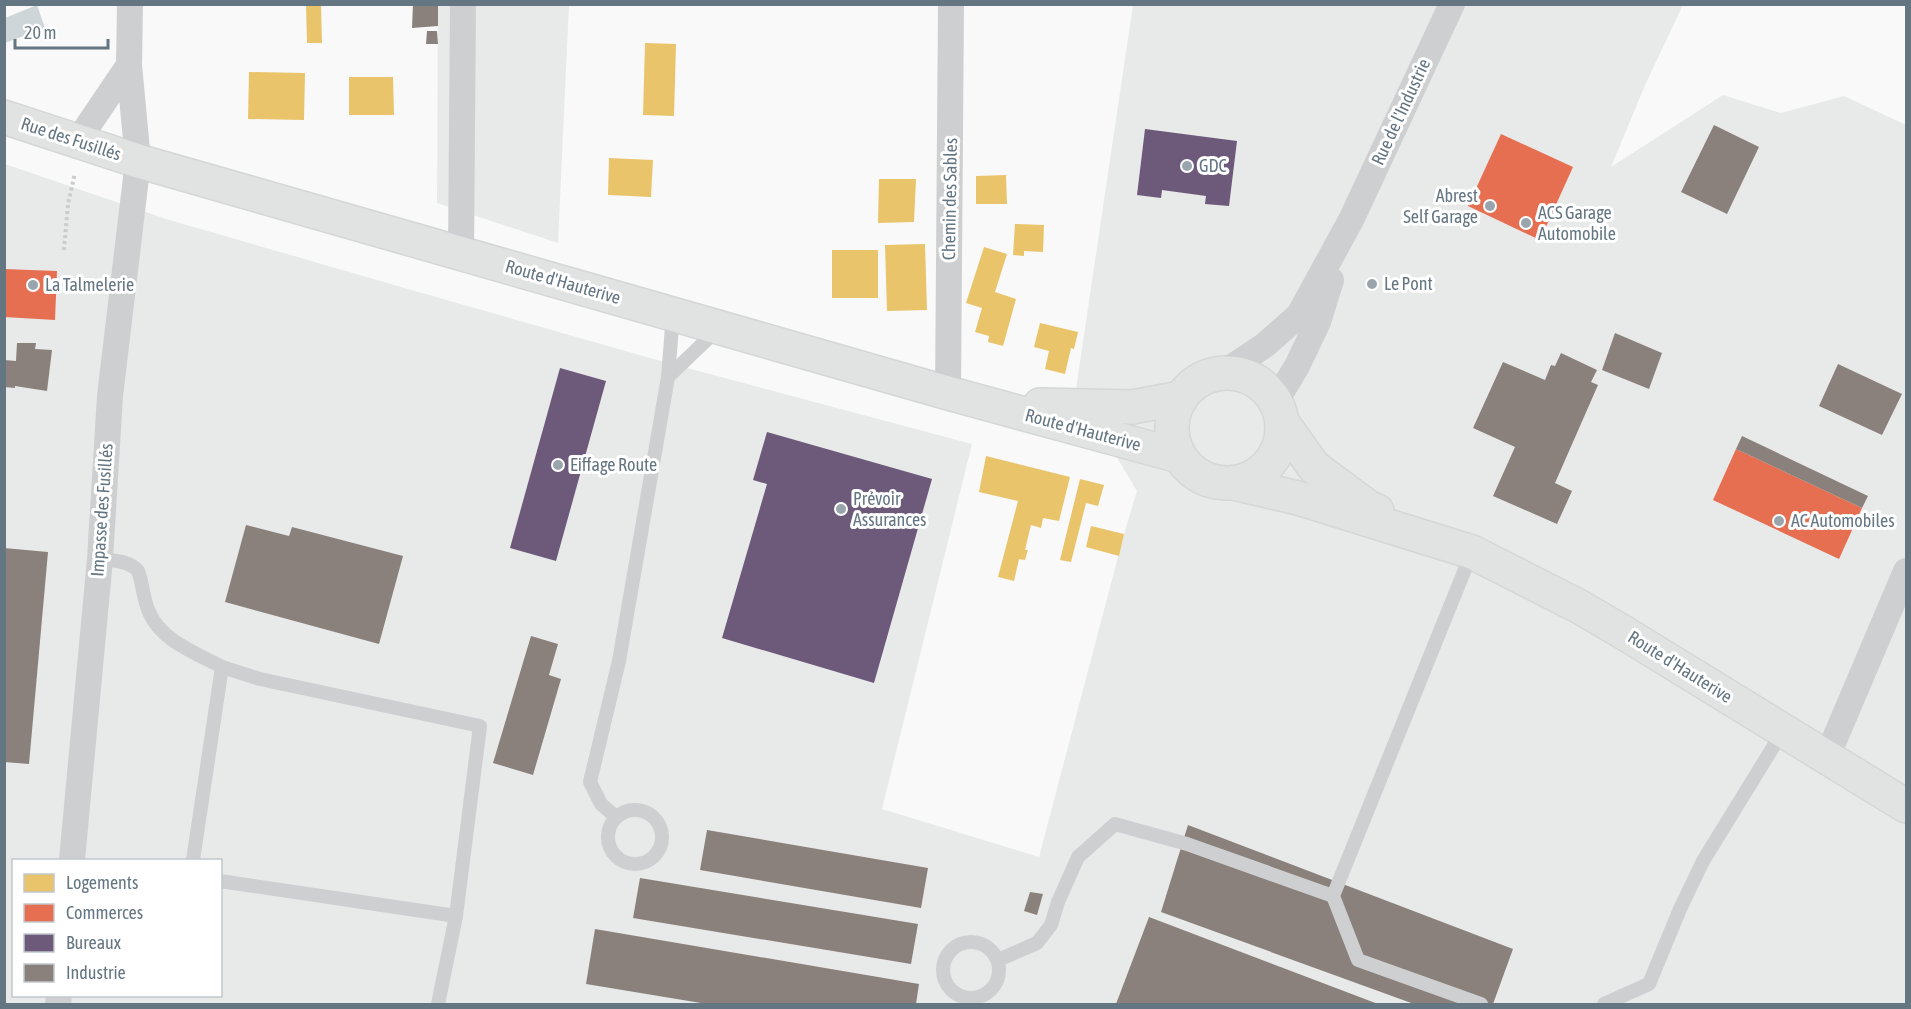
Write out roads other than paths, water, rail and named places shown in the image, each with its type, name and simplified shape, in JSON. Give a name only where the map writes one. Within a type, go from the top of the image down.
[{"type":"main road","name":"Rue des Fusillés","points":[[4,117],[138,161]]},
{"type":"main road","name":"Route d'Hauterive","points":[[138,161],[948,393],[1179,456]]},
{"type":"main road","points":[[1224,373],[1239,374],[1254,380],[1266,389],[1279,412],[1282,439],[1276,456],[1265,469],[1250,479],[1233,483],[1202,478],[1189,468],[1179,456],[1172,426],[1181,398],[1191,387],[1204,378],[1224,373]]},
{"type":"main road","name":"Route d'Hauterive","points":[[987,404],[1132,407],[1181,398]]},
{"type":"main road","name":"Route d'Hauterive","points":[[1279,412],[1314,467],[1368,507],[1580,607],[1906,806]]},
{"type":"main road","name":"Route d'Hauterive","points":[[1233,483],[1298,498],[1459,548]]},
{"type":"street","name":"Impasse des Fusillés","points":[[72,859],[100,559],[110,396],[138,161],[129,65],[130,4]]},
{"type":"street","points":[[462,254],[463,4]]},
{"type":"street","name":"Chemin des Sables","points":[[948,393],[951,4]]},
{"type":"street","name":"Rue de l'Industrie","points":[[1224,373],[1265,345],[1299,315],[1351,220],[1452,4]]},
{"type":"street","points":[[82,143],[87,128],[129,65]]},
{"type":"street","name":"Rue de l'Industrie","points":[[1279,412],[1318,322],[1351,220]]},
{"type":"street","points":[[1827,757],[1906,571]]},
{"type":"lane","points":[[616,817],[600,804],[590,782],[619,661],[668,377],[673,313]]},
{"type":"lane","points":[[668,377],[720,327]]},
{"type":"lane","points":[[1459,548],[1333,896],[1358,960],[1481,1005]]},
{"type":"lane","points":[[100,559],[124,562],[133,566],[138,571],[148,611],[156,625],[166,636],[222,667],[260,679],[480,726],[456,916],[438,1005]]},
{"type":"lane","points":[[193,859],[222,667]]},
{"type":"lane","points":[[1604,1005],[1649,984],[1703,861],[1783,731]]},
{"type":"lane","points":[[635,810],[646,812],[654,818],[660,827],[662,837],[660,848],[653,857],[645,862],[634,864],[623,862],[615,856],[609,847],[607,837],[609,826],[616,817],[624,812],[635,810]]},
{"type":"lane","points":[[998,960],[1037,943],[1051,925],[1078,857],[1115,824],[1187,844],[1333,896]]},
{"type":"lane","points":[[222,881],[456,916]]},
{"type":"lane","points":[[972,941],[983,944],[992,950],[998,960],[999,971],[996,981],[990,991],[981,996],[969,998],[959,996],[950,989],[944,979],[945,958],[961,943],[972,941]]},
{"type":"place","name":"GDC","points":[[1187,166]]},
{"type":"place","name":"Abrest Self Garage","points":[[1490,206]]},
{"type":"place","name":"ACS Garage Automobile","points":[[1526,223]]},
{"type":"place","name":"Le Pont","points":[[1372,284]]},
{"type":"place","name":"La Talmelerie","points":[[33,285]]},
{"type":"place","name":"Eiffage Route","points":[[558,465]]},
{"type":"place","name":"Prévoir Assurances","points":[[841,509]]},
{"type":"place","name":"AC Automobiles","points":[[1779,521]]}]
